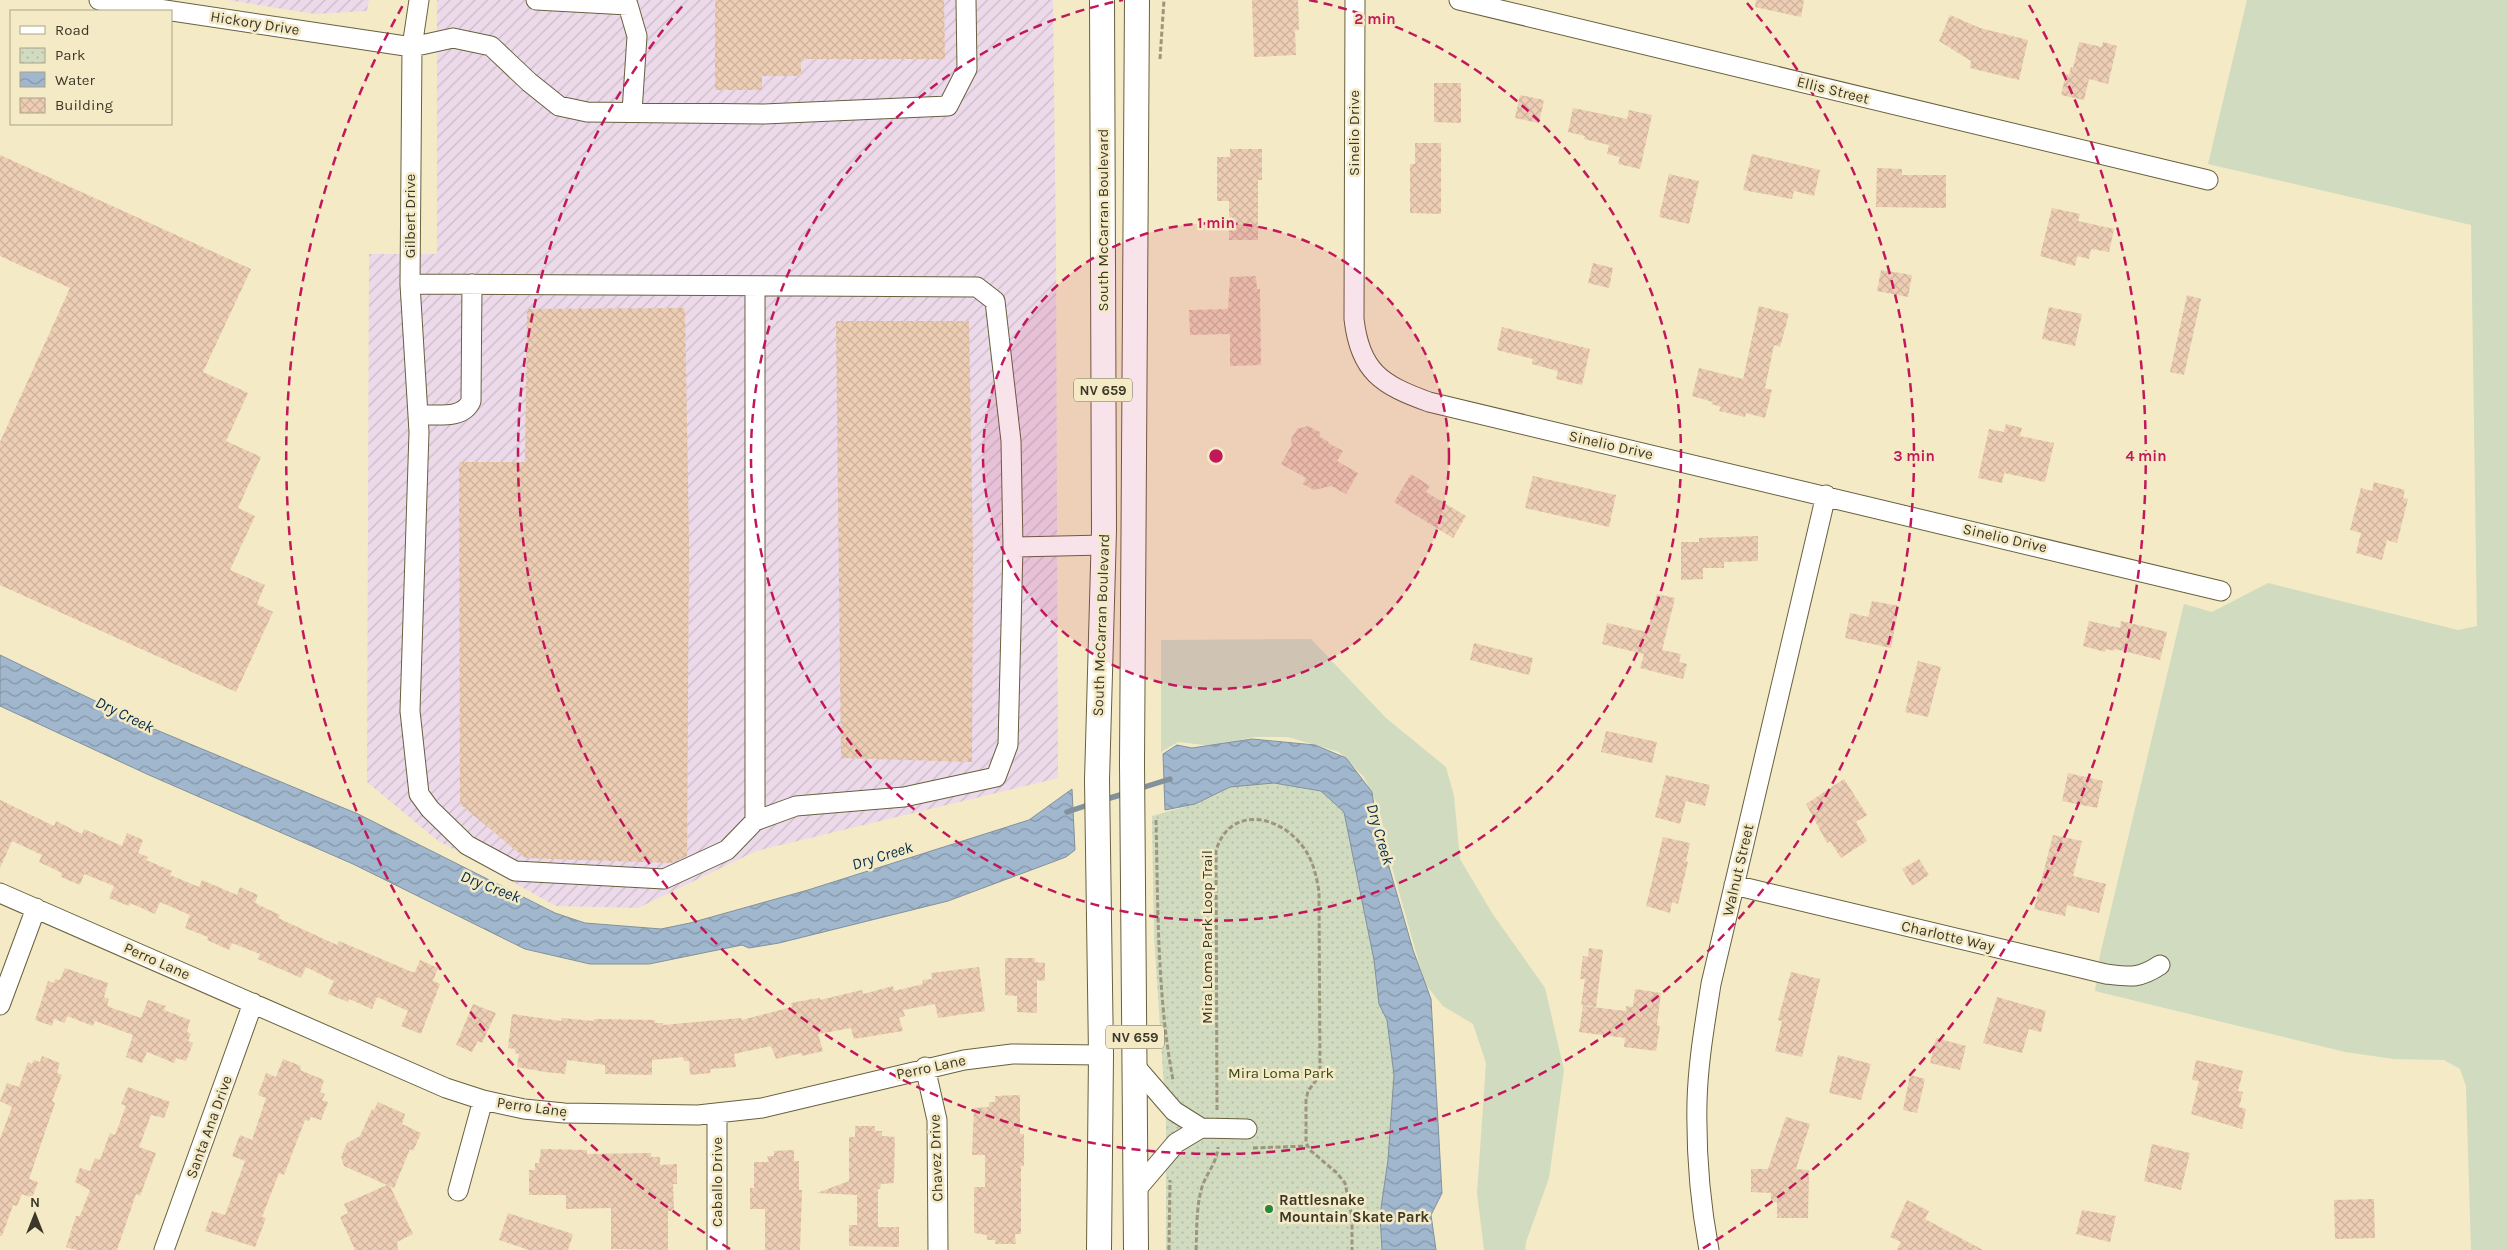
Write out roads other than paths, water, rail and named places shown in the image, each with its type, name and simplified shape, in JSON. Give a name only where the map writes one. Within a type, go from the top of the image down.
[{"type":"main road","name":"South McCarran Boulevard","points":[[1099,1250],[1101,1055],[1097,780],[1104,545],[1102,0]]},
{"type":"main road","name":"South McCarran Boulevard","points":[[1136,1250],[1132,764],[1137,0]]},
{"type":"street","name":"Hickory Drive","points":[[99,0],[166,10]]},
{"type":"street","name":"Gilbert Drive","points":[[419,0],[412,47],[410,284],[418,423],[410,711],[419,794],[430,809],[466,845],[514,871],[664,880],[727,850],[755,821]]},
{"type":"street","points":[[536,0],[628,2],[637,36],[632,112]]},
{"type":"street","points":[[412,47],[453,38],[491,46],[529,82],[559,106],[587,112],[764,114],[948,106],[967,69],[966,0]]},
{"type":"street","name":"Sinelio Drive","points":[[1354,0],[1354,319],[1357,342],[1368,367],[1385,382],[1403,392],[1429,402],[1826,495],[2221,591]]},
{"type":"street","name":"Ellis Street","points":[[1459,0],[2208,180]]},
{"type":"street","name":"Hickory Drive","points":[[172,11],[412,47]]},
{"type":"street","points":[[410,284],[977,287],[995,301],[1011,441],[1013,547],[1008,745],[996,778],[904,798],[796,806],[755,821],[755,286]]},
{"type":"street","points":[[418,423],[461,413],[468,408],[471,401],[472,284]]},
{"type":"street","name":"Walnut Street","points":[[1709,1250],[1704,1222],[1697,1102],[1702,1041],[1711,984],[1826,495]]},
{"type":"street","points":[[1013,547],[1104,545]]},
{"type":"street","name":"Charlotte Way","points":[[1734,885],[2106,974],[2131,977],[2145,975],[2160,965]]},
{"type":"street","name":"Perro Lane","points":[[0,893],[446,1088],[483,1100],[524,1109],[564,1113],[717,1114],[762,1108],[925,1067],[964,1060],[1012,1054],[1101,1055]]},
{"type":"street","points":[[0,1006],[36,908]]},
{"type":"street","name":"Santa Ana Drive","points":[[164,1250],[254,1003]]},
{"type":"street","points":[[1135,1066],[1174,1112],[1201,1128],[1248,1139]]},
{"type":"street","name":"Chavez Drive","points":[[925,1067],[937,1120],[938,1250]]},
{"type":"street","points":[[458,1191],[483,1100]]},
{"type":"street","name":"Caballo Drive","points":[[717,1114],[717,1250]]},
{"type":"street","points":[[1136,1190],[1176,1143],[1201,1128]]},
{"type":"water","points":[[0,655],[147,726],[358,814],[555,913],[585,923],[661,929],[690,923],[808,890],[1029,820],[1072,789],[1075,850],[1066,857],[948,901],[779,943],[749,948],[742,945],[649,964],[590,964],[525,949],[353,864],[149,775],[0,706]]},
{"type":"water","points":[[1252,739],[1315,745],[1346,758],[1372,792],[1377,825],[1413,950],[1431,999],[1442,1193],[1431,1215],[1436,1250],[1382,1250],[1380,1215],[1388,1160],[1394,1075],[1387,1020],[1379,1004],[1374,960],[1344,812],[1321,791],[1274,783],[1230,787],[1195,804],[1165,810],[1163,754],[1177,745],[1192,748]]},
{"type":"waterway","name":"Dry Creek","points":[[1138,789],[1170,779]]},
{"type":"waterway","name":"Dry Creek","points":[[1103,800],[1127,793]]},
{"type":"waterway","name":"Dry Creek","points":[[1067,812],[1091,804]]},
{"type":"place","name":"Rattlesnake Mountain Skate Park","points":[[1269,1209]]},
{"type":"park label","name":"Mira Loma Park","points":[[1281,1073]]}]
